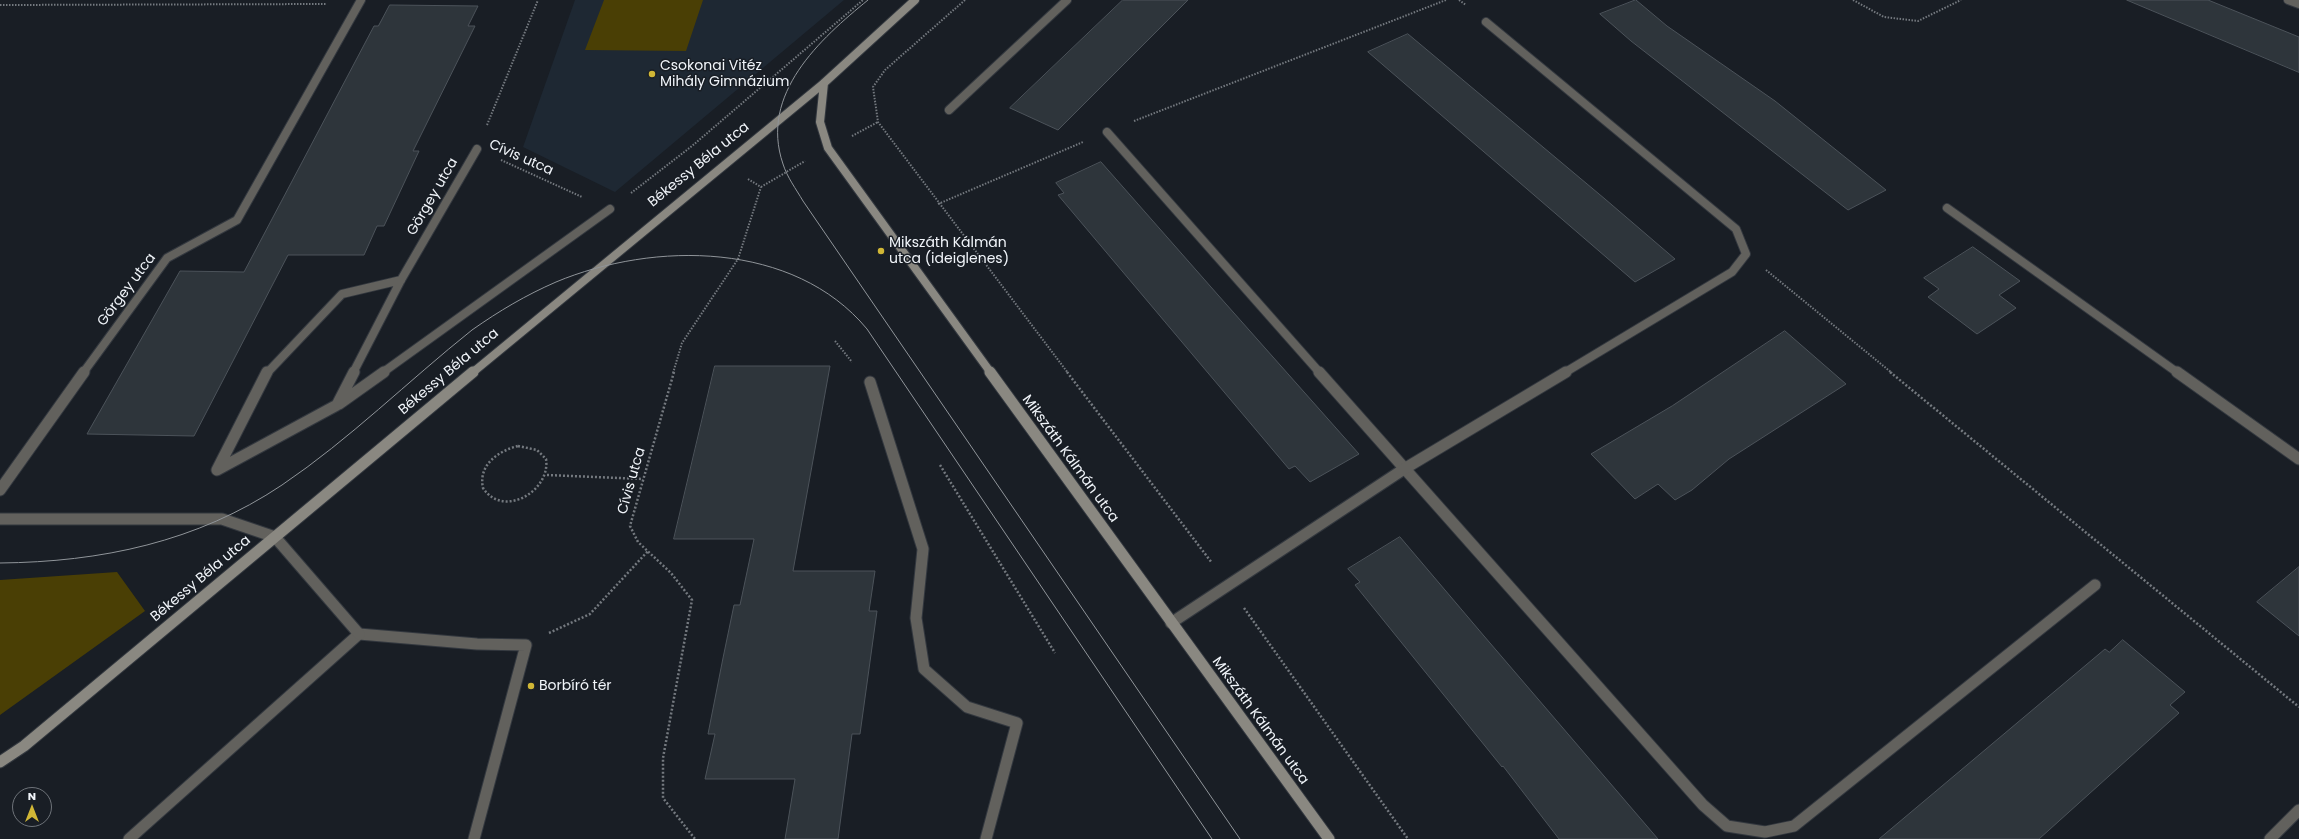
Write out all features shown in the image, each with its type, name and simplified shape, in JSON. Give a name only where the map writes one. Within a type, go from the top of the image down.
[{"type":"street","name":"Békessy Béla utca","points":[[0,762],[24,746],[595,270],[824,83],[914,0]]},
{"type":"street","points":[[949,110],[1067,0]]},
{"type":"street","points":[[2288,0],[2299,4]]},
{"type":"street","name":"Görgey utca","points":[[0,490],[16,465],[168,258],[236,220],[361,2]]},
{"type":"street","points":[[1171,623],[1227,584],[1404,468],[1732,272],[1746,254],[1736,229],[1486,22]]},
{"type":"street","name":"Mikszáth Kálmán utca","points":[[824,83],[820,122],[828,148],[1329,839]]},
{"type":"street","points":[[1107,132],[1703,805],[1727,826],[1765,832],[1794,826],[2095,585]]},
{"type":"street","name":"Görgey utca","points":[[337,405],[401,280],[477,149]]},
{"type":"street","points":[[1947,208],[2297,454]]},
{"type":"street","points":[[401,280],[342,294],[269,369],[217,470],[337,405],[610,209]]},
{"type":"street","points":[[870,382],[923,549],[916,618],[924,669],[967,707],[1017,723],[986,839]]},
{"type":"street","points":[[0,519],[222,519],[275,537],[359,634],[477,644],[526,645],[474,839]]},
{"type":"street","points":[[129,839],[359,634]]},
{"type":"street","points":[[2270,839],[2299,810]]},
{"type":"path","name":"Cívis utca","points":[[538,0],[477,149],[610,209]]},
{"type":"path","points":[[610,209],[692,146],[863,0]]},
{"type":"path","points":[[965,0],[885,70],[873,87],[878,122],[938,205],[1227,584],[1408,839]]},
{"type":"path","points":[[938,205],[1107,132],[1446,0]]},
{"type":"path","points":[[1853,0],[1884,17],[1918,21],[1961,0]]},
{"type":"path","points":[[0,5],[361,2]]},
{"type":"path","name":"Cívis utca","points":[[695,839],[663,798],[662,758],[692,600],[671,573],[638,542],[630,526],[682,343],[738,259],[761,187]]},
{"type":"path","points":[[1746,254],[2299,707]]},
{"type":"path","points":[[518,446],[533,447],[543,453],[549,462],[547,475],[539,487],[526,497],[511,502],[496,500],[486,494],[480,484],[482,472],[491,460],[503,451],[518,446]]},
{"type":"path","points":[[940,465],[1055,653]]},
{"type":"path","points":[[547,475],[643,479]]},
{"type":"path","points":[[526,645],[590,614],[648,551]]},
{"type":"shaded area","name":"Csokonai Vitéz Mihály Gimnázium","points":[[575,0],[844,0],[615,192],[523,147]]},
{"type":"shaded area","points":[[604,0],[703,0],[686,51],[585,50]]},
{"type":"shaded area","points":[[117,572],[145,611],[0,715],[0,580]]},
{"type":"building","points":[[1123,0],[1188,0],[1058,130],[1010,108]]},
{"type":"building","points":[[1636,0],[1667,26],[1775,101],[1886,190],[1848,210],[1631,41],[1600,14]]},
{"type":"building","points":[[2127,0],[2208,0],[2299,37],[2299,72]]},
{"type":"building","points":[[390,5],[478,6],[468,26],[475,26],[413,151],[419,151],[384,226],[377,226],[364,255],[288,255],[194,436],[87,434],[180,271],[244,272],[374,26],[378,26]]},
{"type":"building","points":[[1408,34],[1675,259],[1635,282],[1368,52]]},
{"type":"building","points":[[1101,162],[1359,454],[1310,482],[1295,466],[1289,469],[1058,195],[1064,193],[1056,183]]},
{"type":"building","points":[[1973,247],[2020,281],[1999,295],[2016,308],[1977,334],[1928,297],[1939,289],[1924,278]]},
{"type":"building","points":[[1785,331],[1846,384],[1729,459],[1692,490],[1675,500],[1658,484],[1635,499],[1591,454],[1672,406]]},
{"type":"building","points":[[715,366],[830,366],[793,571],[875,571],[869,611],[877,611],[860,734],[852,734],[838,839],[785,839],[795,779],[705,779],[715,734],[708,734],[723,658],[734,605],[740,605],[754,539],[674,539]]},
{"type":"building","points":[[1400,537],[1658,839],[1559,839],[1503,766],[1502,767],[1355,585],[1360,582],[1348,569]]},
{"type":"building","points":[[2299,567],[2299,636],[2257,602]]},
{"type":"building","points":[[2123,640],[2185,692],[2170,705],[2179,713],[2039,839],[1879,839],[2105,649],[2109,652]]},
{"type":"tram line","points":[[868,0],[831,32],[814,51],[798,70],[787,92],[779,114],[778,138],[785,169],[803,201],[1240,839]]},
{"type":"tram line","points":[[0,563],[38,562],[75,558],[111,553],[147,545],[216,521],[250,505],[282,485],[331,449],[472,330],[492,316],[534,292],[556,282],[595,269],[636,260],[678,256],[721,257],[762,265],[801,279],[837,300],[867,329],[1212,839]]},
{"type":"place","name":"Csokonai Vitéz Mihály Gimnázium","points":[[652,74]]},
{"type":"place","name":"Mikszáth Kálmán utca (ideiglenes)","points":[[881,251]]},
{"type":"place","name":"Borbíró tér","points":[[531,686]]}]
